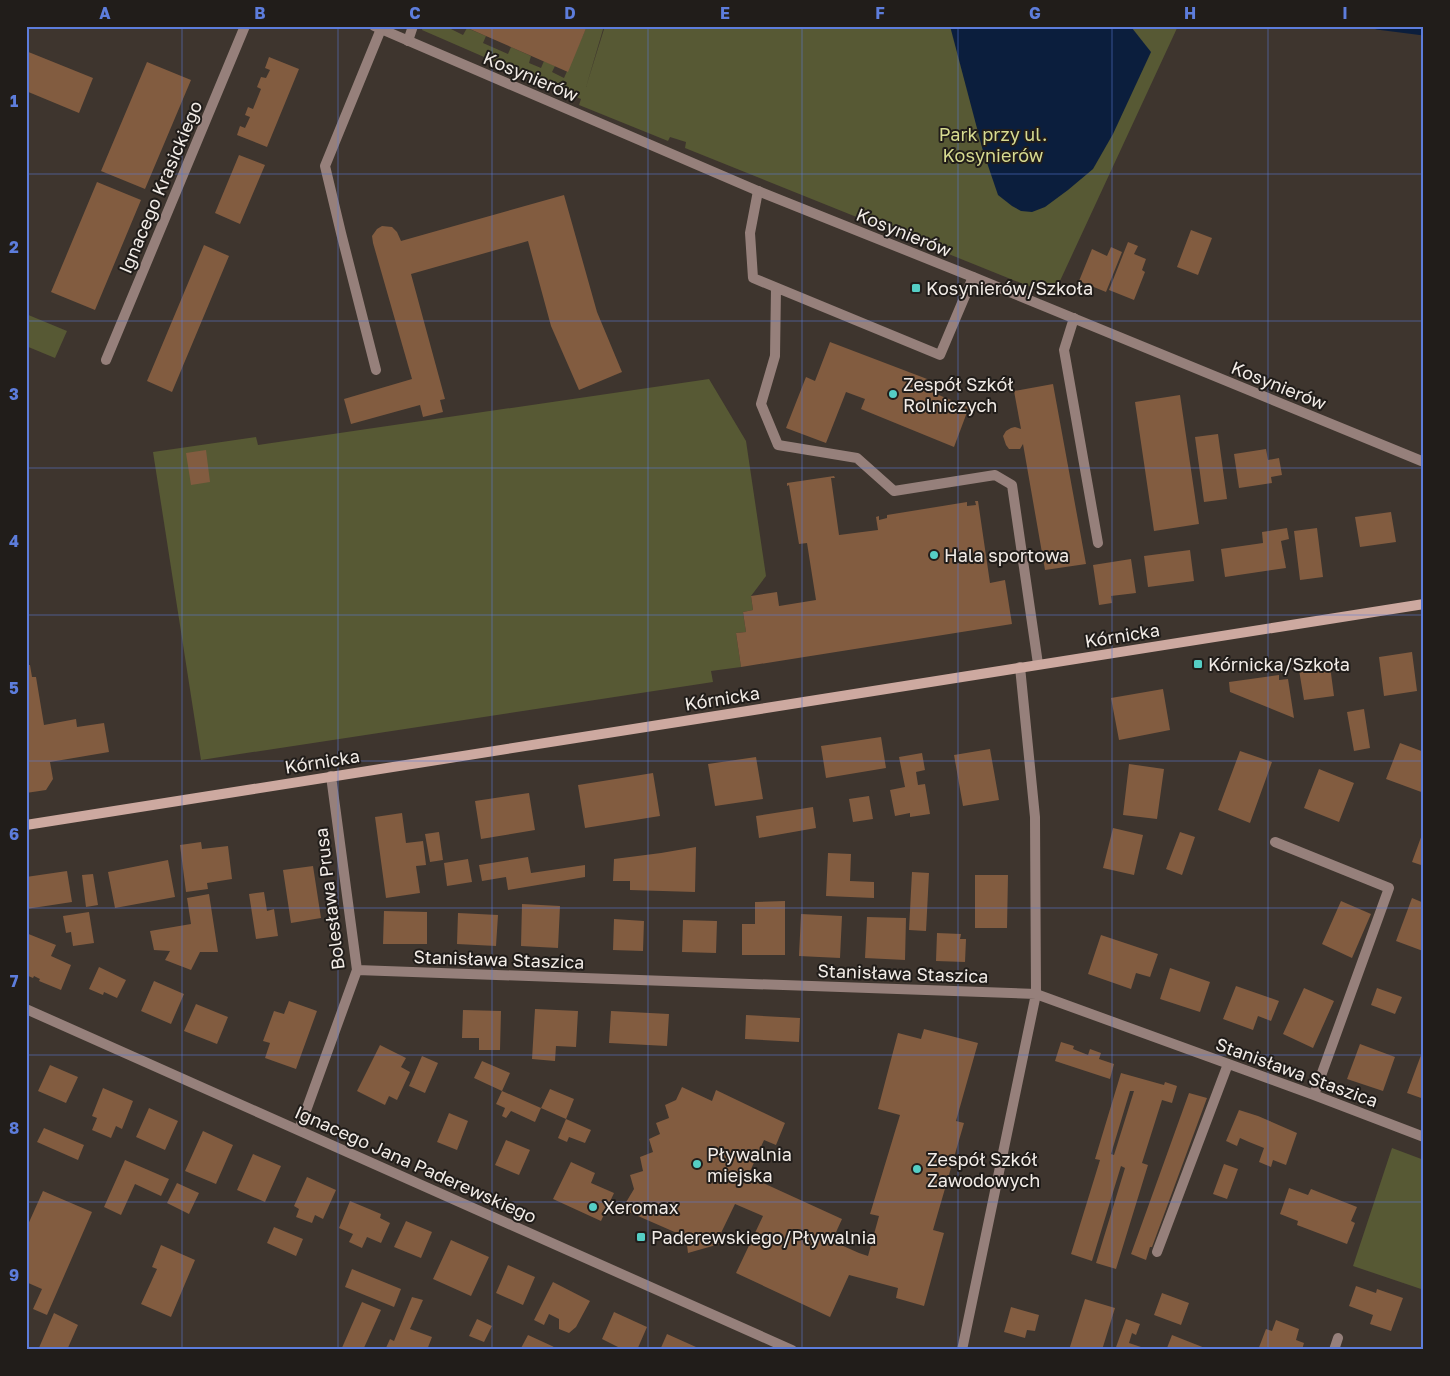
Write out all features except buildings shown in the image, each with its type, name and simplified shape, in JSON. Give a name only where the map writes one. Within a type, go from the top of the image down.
[{"type":"street","name":"Ignacego Krasickiego","points":[[106,360],[245,26]]},
{"type":"street","points":[[408,41],[414,26]]},
{"type":"street","points":[[376,370],[325,166],[377,28]]},
{"type":"street","name":"Kosynierów","points":[[377,28],[758,191],[974,277],[1424,462]]},
{"type":"street","points":[[758,191],[750,233],[753,278],[940,355],[974,277]]},
{"type":"street","points":[[776,288],[775,356],[761,404],[778,445],[857,458],[894,491],[995,475],[1012,485],[1038,664]]},
{"type":"street","points":[[1074,318],[1064,350],[1098,543]]},
{"type":"street","name":"Kórnicka","points":[[26,825],[1424,604]]},
{"type":"street","points":[[962,1350],[1036,994],[1035,817],[1020,667]]},
{"type":"street","name":"Bolesława Prusa","points":[[299,1130],[357,970],[330,776]]},
{"type":"street","points":[[1275,842],[1389,888],[1314,1095]]},
{"type":"street","name":"Stanisława Staszica","points":[[357,970],[1036,994],[1424,1137]]},
{"type":"street","name":"Ignacego Jana Paderewskiego","points":[[26,1009],[792,1350]]},
{"type":"street","points":[[1158,1252],[1228,1064]]},
{"type":"street","points":[[1334,1350],[1338,1338]]},
{"type":"green space","name":"Park przy ul. Kosynierów","points":[[423,26],[452,26],[451,29],[463,35],[467,28],[486,36],[483,43],[508,54],[511,47],[531,56],[529,63],[541,68],[544,61],[555,66],[552,72],[564,78],[587,26],[604,26],[586,87],[605,26],[1178,26],[1053,296],[685,148],[686,142],[670,137],[668,141],[579,105],[581,99],[422,30]]},
{"type":"green space","points":[[26,314],[67,331],[55,358],[26,346]]},
{"type":"green space","points":[[709,379],[746,441],[766,576],[751,596],[753,610],[743,612],[746,632],[736,633],[741,667],[711,671],[713,682],[201,760],[153,452],[256,437],[258,445]]},
{"type":"green space","points":[[1392,1148],[1424,1160],[1424,1290],[1353,1266]]},
{"type":"water","points":[[950,26],[1104,26],[1132,28],[1151,52],[1113,134],[1093,169],[1045,207],[1032,212],[1021,211],[998,195],[983,151]]},
{"type":"waterway","points":[[1377,26],[1424,32]]},
{"type":"place","name":"Kosynierów/Szkoła","points":[[916,288]]},
{"type":"place","name":"Zespół Szkół Rolniczych","points":[[893,394]]},
{"type":"place","name":"Hala sportowa","points":[[934,555]]},
{"type":"place","name":"Kórnicka/Szkoła","points":[[1198,664]]},
{"type":"place","name":"Pływalnia miejska","points":[[697,1164]]},
{"type":"place","name":"Zespół Szkół Zawodowych","points":[[917,1169]]},
{"type":"place","name":"Xeromax","points":[[593,1207]]},
{"type":"place","name":"Paderewskiego/Pływalnia","points":[[641,1237]]}]
